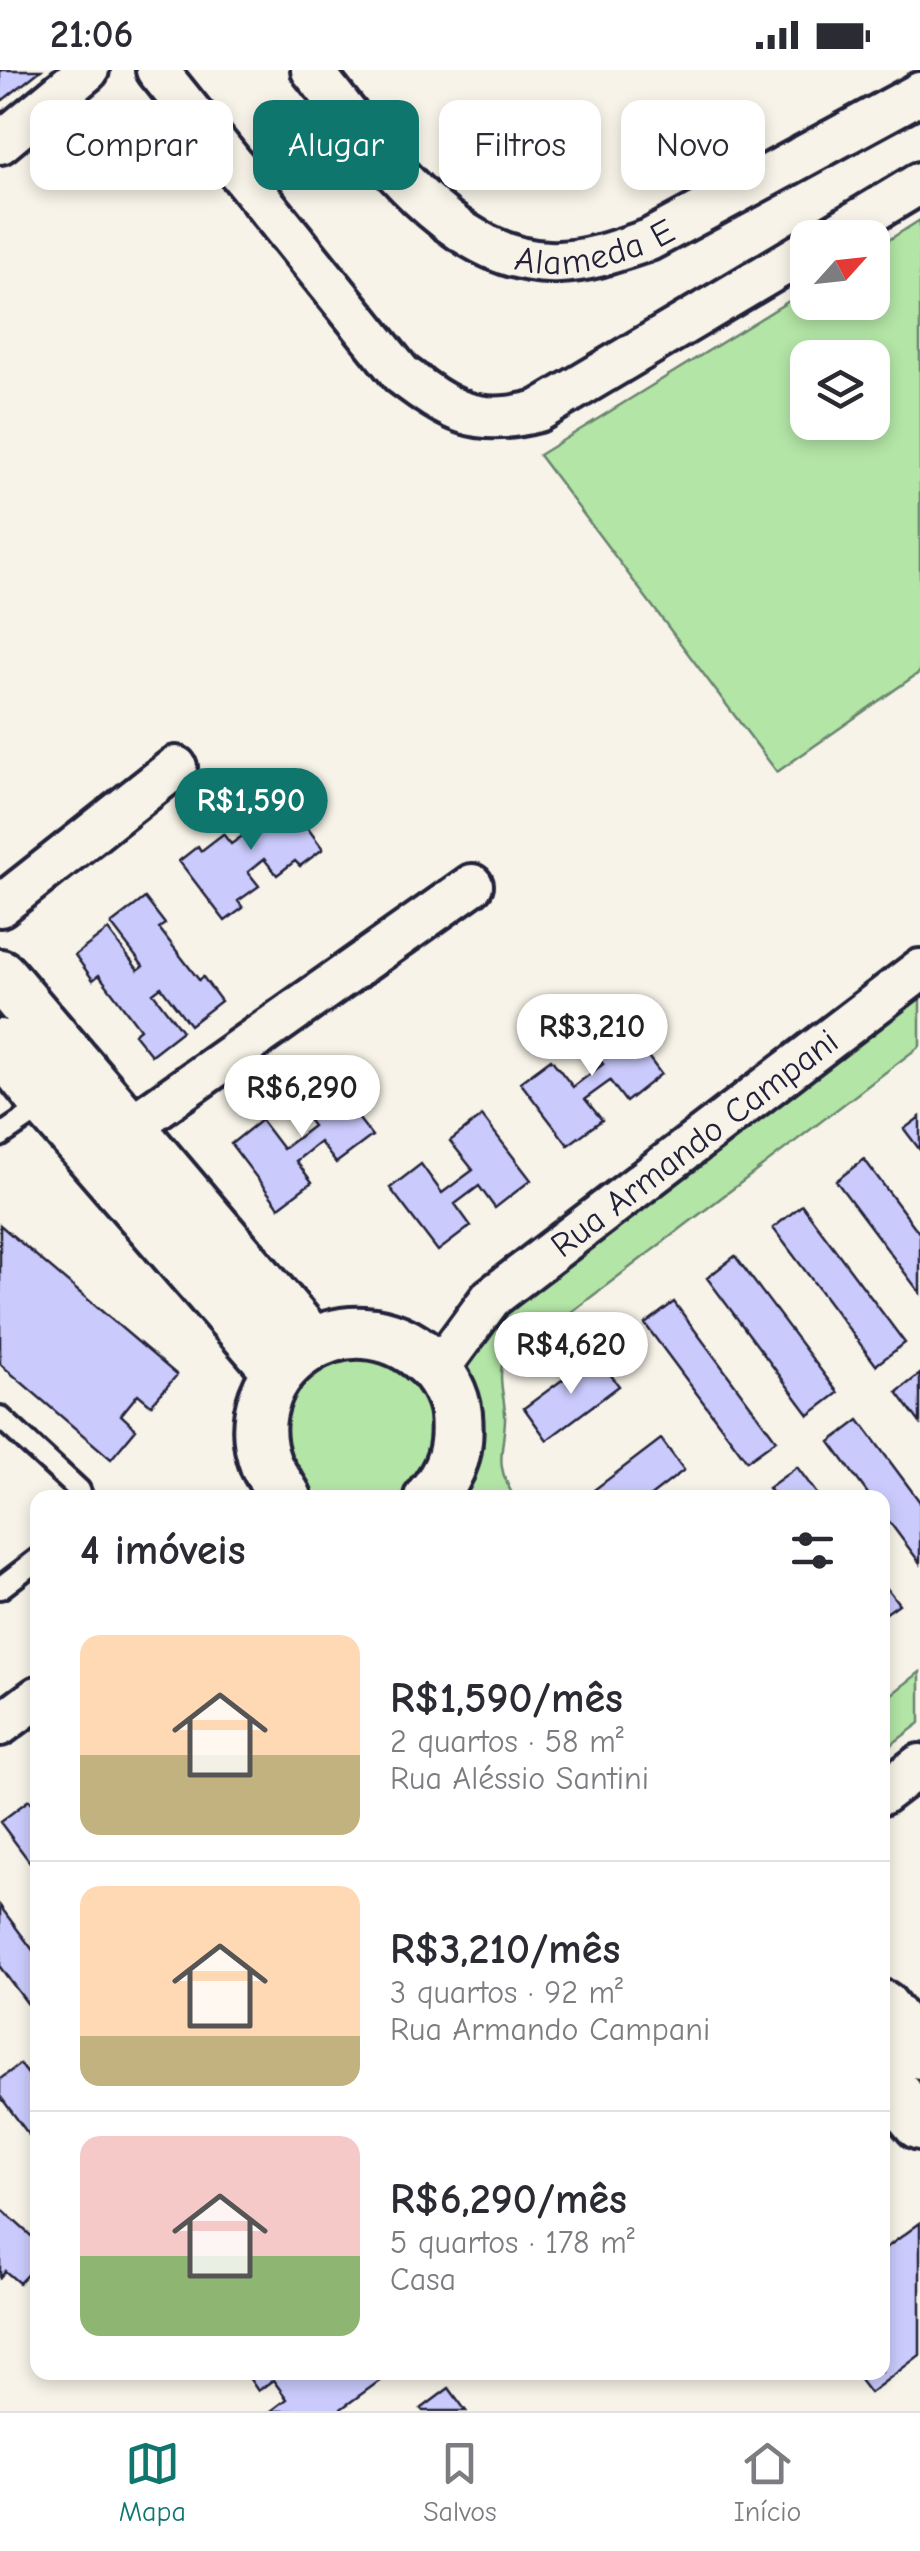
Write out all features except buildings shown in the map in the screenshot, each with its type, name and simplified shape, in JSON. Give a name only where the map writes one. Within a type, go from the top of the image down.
[{"type":"street","points":[[0,143],[88,70]]},
{"type":"street","points":[[157,70],[401,374],[436,400],[474,418],[538,411],[790,261]]},
{"type":"street","name":"Alameda E","points":[[312,70],[347,86],[388,163],[458,232],[511,255],[556,262],[600,256],[648,240],[920,93]]},
{"type":"street","points":[[859,220],[920,183]]},
{"type":"street","points":[[0,906],[176,767]]},
{"type":"street","points":[[130,1127],[472,886]]},
{"type":"street","name":"Rua Armando Campani","points":[[438,1370],[492,1298],[920,970]]},
{"type":"street","points":[[0,975],[130,1127],[296,1357]]},
{"type":"street","points":[[0,1045],[46,1104],[296,1357]]},
{"type":"street","points":[[282,1490],[266,1464],[260,1432],[264,1401],[296,1357],[345,1332],[380,1333],[412,1346],[438,1370],[455,1404],[458,1442],[444,1490]]},
{"type":"street","points":[[0,1725],[30,1703]]},
{"type":"street","points":[[890,1788],[920,1765]]},
{"type":"street","points":[[890,2016],[920,2053]]},
{"type":"street","points":[[890,2088],[920,2124]]},
{"type":"lane","points":[[0,1136],[46,1104]]},
{"type":"lane","points":[[0,1417],[79,1490]]},
{"type":"lane","points":[[0,1588],[30,1565]]},
{"type":"green space","points":[[920,220],[920,672],[777,772],[539,455],[790,300],[790,320],[890,320],[890,239]]},
{"type":"green space","points":[[920,995],[920,1046],[502,1365],[502,1467],[510,1490],[464,1487],[457,1384],[479,1329]]},
{"type":"green space","points":[[337,1347],[410,1360],[445,1425],[411,1490],[304,1490],[285,1469],[282,1395]]},
{"type":"green space","points":[[920,1672],[920,1723],[890,1746],[890,1696]]}]
